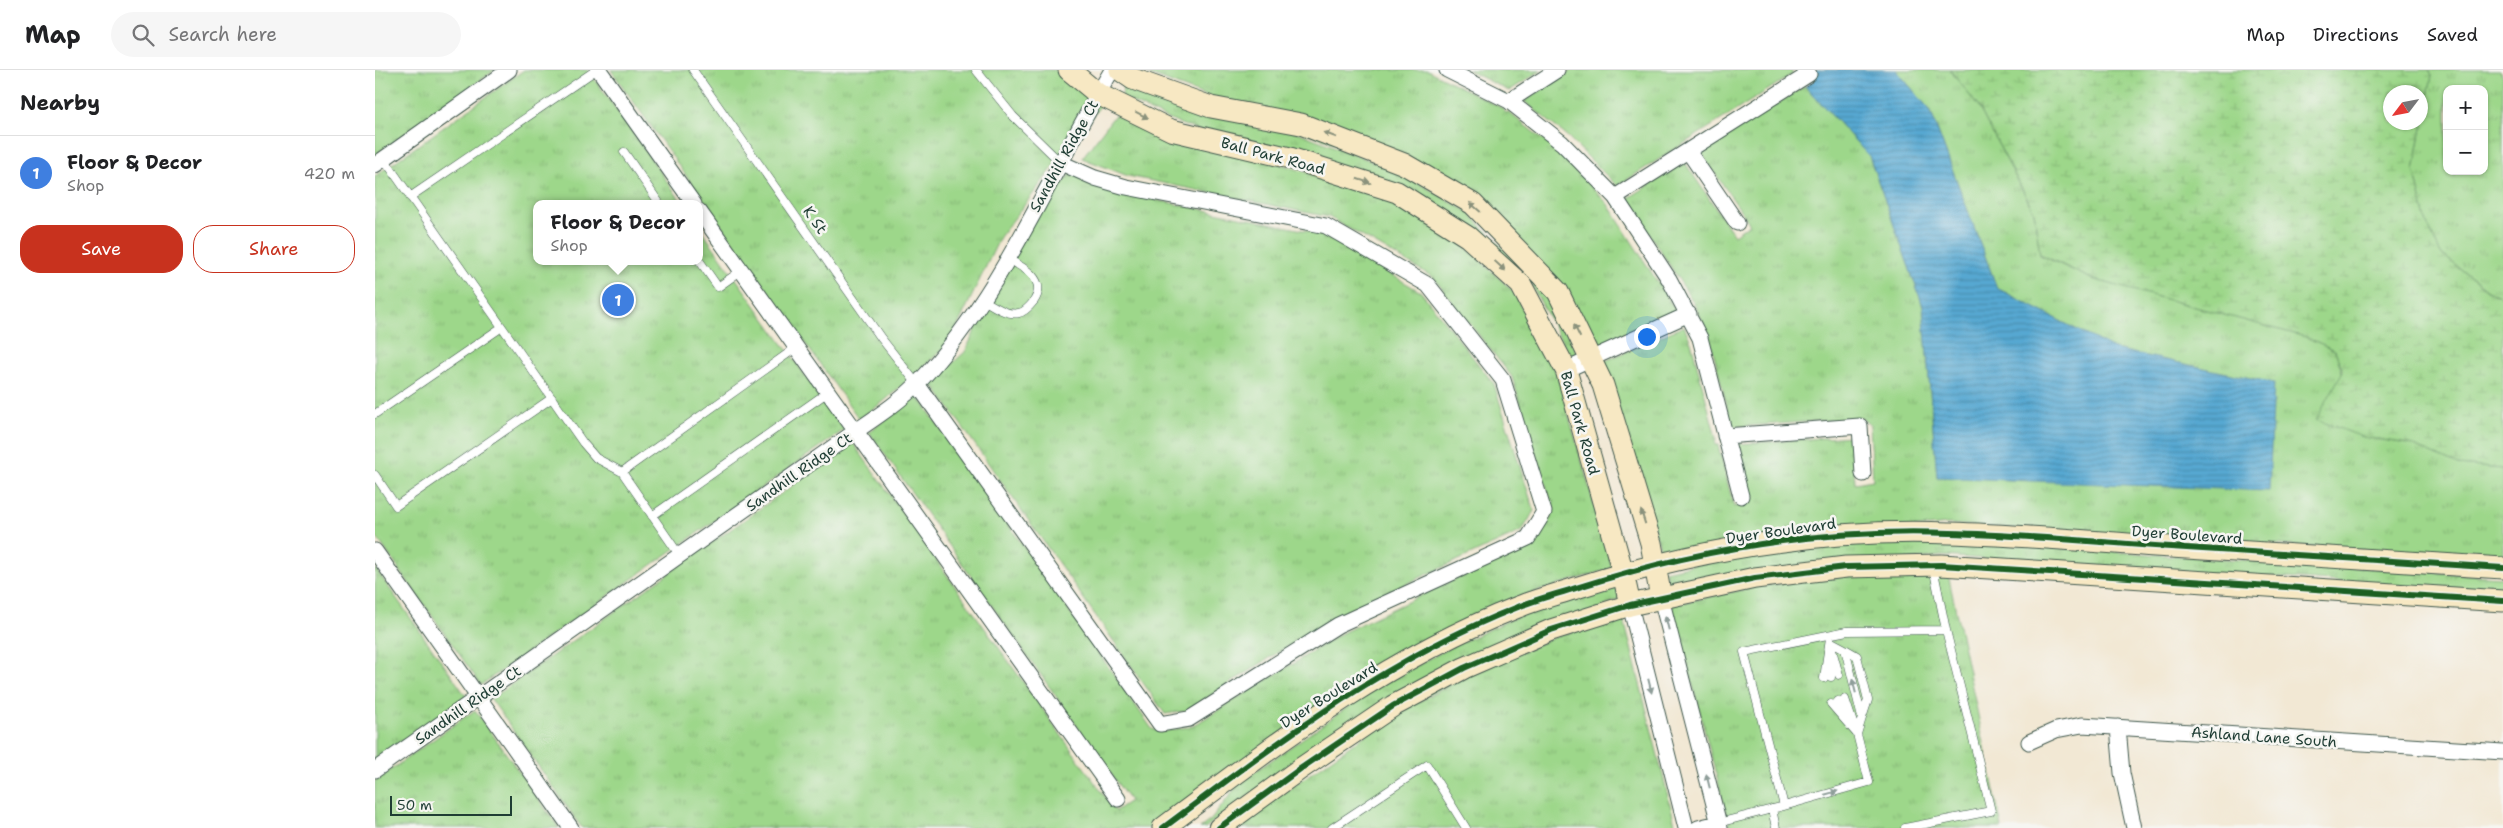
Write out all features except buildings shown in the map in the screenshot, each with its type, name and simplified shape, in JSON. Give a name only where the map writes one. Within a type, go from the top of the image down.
[{"type":"main road","name":"Ball Park Road","points":[[1069,70],[1098,94],[1171,130],[1290,158],[1397,192],[1468,237],[1521,285],[1566,370],[1623,573],[1629,605]]},
{"type":"main road","name":"Ball Park Road","points":[[1120,70],[1133,79],[1211,107],[1301,124],[1404,164],[1473,204],[1558,292],[1591,358],[1603,385],[1651,544],[1661,598]]},
{"type":"main road","name":"Dyer Boulevard","points":[[1163,828],[1282,739],[1366,684],[1445,640],[1518,607],[1654,564],[1747,546],[1839,535],[1947,532],[2503,568]]},
{"type":"main road","points":[[1219,828],[1299,769],[1393,706],[1464,668],[1551,630],[1629,605],[1755,578],[1846,567],[1933,565],[2503,601]]},
{"type":"main road","points":[[1186,828],[1206,813],[1233,776]]},
{"type":"street","points":[[379,162],[509,70]]},
{"type":"street","points":[[597,70],[691,200]]},
{"type":"street","name":"Sandhill Ridge Ct","points":[[375,770],[856,431],[917,384],[950,347],[983,300],[1112,70]]},
{"type":"street","points":[[1447,70],[1509,101],[1561,143],[1615,197],[1669,279],[1700,338],[1741,496]]},
{"type":"street","points":[[1509,101],[1557,70]]},
{"type":"street","points":[[1615,197],[1809,74],[1805,70]]},
{"type":"street","points":[[1688,151],[1737,223]]},
{"type":"street","points":[[917,384],[1160,724],[1189,719],[1338,625],[1528,538],[1544,512],[1503,380],[1428,285],[1326,226],[1126,187],[1095,178],[1061,163]]},
{"type":"street","points":[[703,217],[1118,799]]},
{"type":"street","points":[[1566,370],[1689,314]]},
{"type":"street","points":[[1725,436],[1860,426],[1863,474]]},
{"type":"street","points":[[375,551],[571,828]]},
{"type":"street","name":"Ball Park Road","points":[[1661,598],[1719,825]]},
{"type":"street","name":"Ball Park Road","points":[[1629,605],[1686,828]]},
{"type":"street","name":"Ashland Lane South","points":[[2029,742],[2068,726],[2118,727],[2503,752]]},
{"type":"street","points":[[2118,727],[2122,774],[2134,828]]},
{"type":"street","points":[[1698,828],[1719,825]]},
{"type":"lane","points":[[410,197],[597,70]]},
{"type":"lane","name":"K St","points":[[693,70],[881,338],[917,384]]},
{"type":"lane","points":[[976,70],[1013,116],[1061,163]]},
{"type":"lane","points":[[624,152],[657,200]]},
{"type":"lane","points":[[379,162],[410,197],[583,443],[596,458],[622,472],[679,556]]},
{"type":"lane","points":[[983,300],[1003,311],[1019,313],[1029,308],[1037,296],[1038,284],[1032,274],[1007,258]]},
{"type":"lane","points":[[703,265],[718,287],[741,270]]},
{"type":"lane","points":[[375,414],[502,326]]},
{"type":"lane","points":[[622,472],[797,348]]},
{"type":"lane","points":[[652,516],[829,392]]},
{"type":"lane","points":[[375,475],[396,506],[552,398]]},
{"type":"lane","points":[[1905,828],[1925,826],[1991,811],[1946,630],[1933,565]]},
{"type":"lane","points":[[1784,806],[1744,652],[1829,638],[1847,631],[1946,630]]},
{"type":"lane","points":[[1829,638],[1845,649],[1861,718],[1857,734]]},
{"type":"lane","points":[[1829,638],[1832,677],[1829,638]]},
{"type":"lane","points":[[1719,825],[1869,782],[1857,734],[1838,701],[1857,734]]},
{"type":"lane","points":[[1332,828],[1427,765],[1466,828]]},
{"type":"lane","points":[[1772,809],[1776,828]]},
{"type":"green space","points":[[375,70],[495,70],[375,155]]},
{"type":"green space","points":[[524,70],[588,70],[680,200],[533,200],[533,265],[703,265],[703,233],[844,430],[481,685],[375,535],[375,176]]},
{"type":"green space","points":[[611,70],[1055,70],[1100,106],[1000,237],[949,344],[883,402],[859,419]]},
{"type":"green space","points":[[1137,70],[1427,70],[1502,108],[1506,113],[1508,112],[1555,149],[1607,203],[1676,311],[1595,347],[1478,196]]},
{"type":"green space","points":[[1468,70],[1542,70],[1509,91]]},
{"type":"green space","points":[[1573,70],[1790,70],[1793,74],[1617,186],[1568,137],[1524,101]]},
{"type":"green space","points":[[1896,70],[1950,70],[1978,106],[2034,212],[2040,255],[2092,279],[2306,337],[2335,350],[2363,437],[2409,444],[2459,465],[2503,469],[2503,559],[1948,524],[1662,554],[1603,362],[1684,326],[1691,342],[1716,438],[1715,445],[1718,445],[1734,507],[1752,501],[1737,444],[1852,436],[1855,483],[1873,480],[1870,425],[1861,418],[1732,427],[1709,335],[1694,303],[1627,199],[1685,163],[1734,235],[1750,224],[1701,153],[1805,86],[1869,156],[1923,306],[1937,477],[2274,383],[2114,349],[1997,288],[1930,110]]},
{"type":"green space","points":[[1950,70],[2429,70],[2432,75],[2428,96],[2428,85],[2383,85],[2383,130],[2422,130],[2414,170],[2427,224],[2440,253],[2491,293],[2503,297],[2503,469],[2459,465],[2409,444],[2363,437],[2316,420],[2343,371],[2335,350],[2306,337],[2092,279],[2040,254],[2034,211],[1978,106]]},
{"type":"green space","points":[[2429,70],[2499,70],[2503,77],[2503,297],[2492,293],[2440,253],[2427,224],[2414,170],[2422,130],[2428,130],[2428,96],[2432,75]]},
{"type":"green space","points":[[1123,83],[1297,132],[1399,172],[1467,211],[1550,297],[1578,355],[1571,358],[1532,286],[1534,284],[1474,230],[1175,122],[1122,98]]},
{"type":"green space","points":[[1115,115],[1168,138],[1287,166],[1392,200],[1462,244],[1513,291],[1557,374],[1612,568],[1516,598],[1227,770],[1149,828],[582,828],[491,699],[853,443],[1115,811],[1130,801],[869,432],[917,395],[1152,729],[1161,732],[1193,726],[1342,633],[1536,541],[1552,515],[1553,508],[1512,377],[1433,277],[1329,217],[1128,176],[1082,158]]},
{"type":"green space","points":[[1071,173],[1122,193],[1322,234],[1421,292],[1494,384],[1534,511],[1522,531],[1334,617],[1186,711],[1165,714],[931,382],[965,352],[1015,246]]},
{"type":"green space","points":[[1946,541],[2503,577],[2503,592],[1942,556],[1669,588],[1665,571],[1748,554],[1838,544]]},
{"type":"green space","points":[[375,568],[466,696],[375,760]]},
{"type":"green space","points":[[1948,574],[2002,828],[1730,828],[1672,605],[1756,587],[1846,576]]},
{"type":"green space","points":[[1616,584],[1619,599],[1294,762],[1205,828],[1200,828],[1211,820],[1240,782],[1371,691],[1449,648],[1521,615]]},
{"type":"green space","points":[[1623,616],[1676,828],[1233,828],[1397,713],[1468,676],[1553,638]]},
{"type":"green space","points":[[475,710],[559,828],[375,828],[375,781]]},
{"type":"water","points":[[1816,70],[1896,70],[1930,110],[1997,288],[2114,349],[2274,383],[2269,491],[1937,477],[1923,306],[1869,156],[1805,86],[1813,81]]},
{"type":"cycle path","points":[[1163,828],[1290,735],[1377,677],[1423,651],[1533,601],[1624,574],[1715,552],[1809,538],[1903,532],[2027,537],[2503,568]]},
{"type":"cycle path","points":[[1219,828],[1300,769],[1393,706],[1464,668],[1551,630],[1630,605],[1755,578],[1846,567],[1941,565],[2503,601]]},
{"type":"place","name":"Floor & Decor","points":[[618,300]]}]
